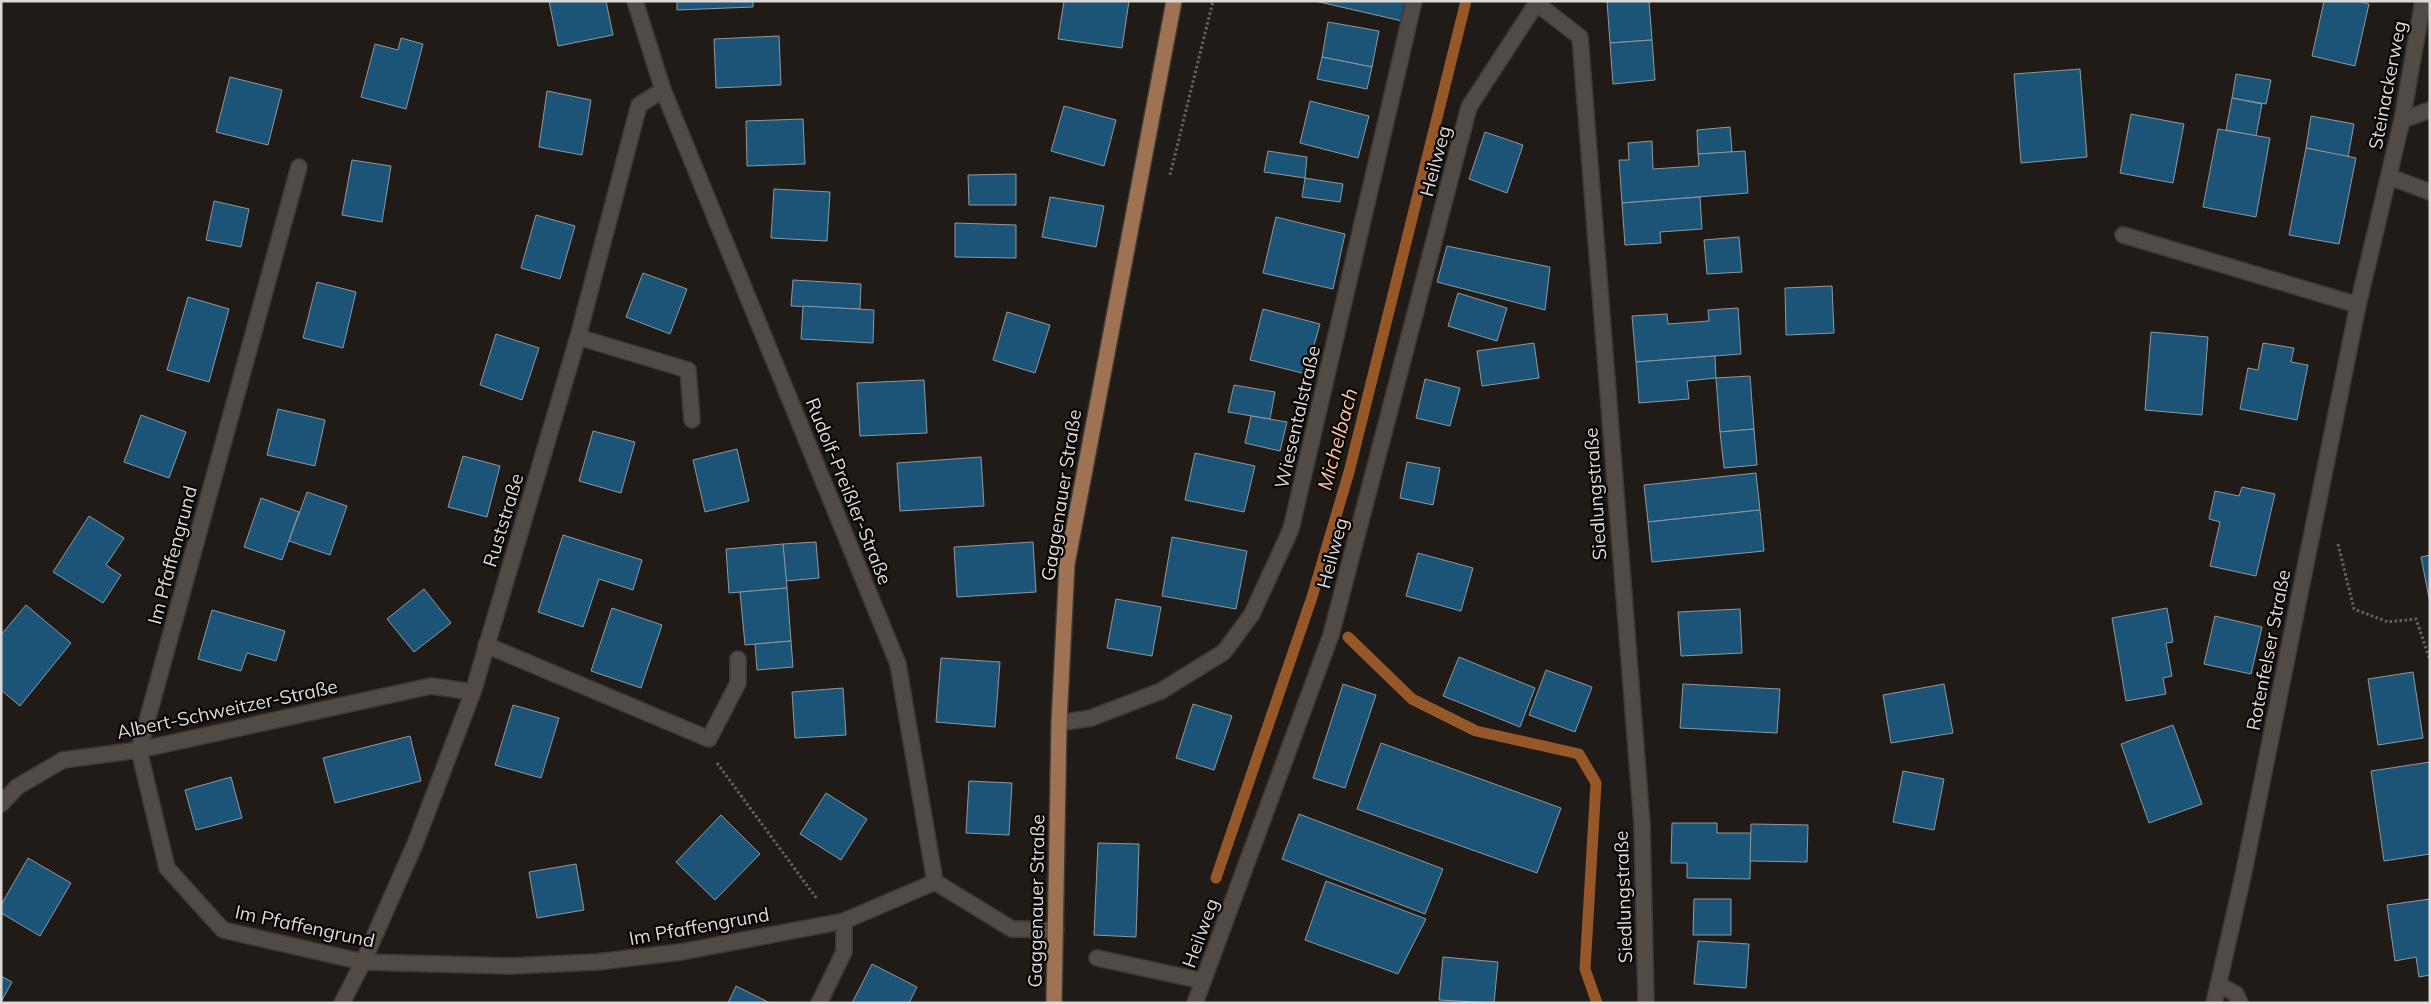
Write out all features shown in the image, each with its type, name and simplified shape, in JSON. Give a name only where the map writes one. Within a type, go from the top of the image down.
[{"type":"main road","name":"Gaggenauer Straße","points":[[1054,1003],[1059,723],[1067,564],[1174,1]]},
{"type":"street","name":"Rudolf-Preißler-Straße","points":[[635,1],[662,90],[898,664],[935,882]]},
{"type":"street","name":"Wiesentalstraße","points":[[1059,723],[1091,718],[1161,691],[1224,652],[1252,614],[1291,529],[1414,1]]},
{"type":"street","name":"Steinackerweg","points":[[2390,177],[2423,1]]},
{"type":"street","name":"Heilweg","points":[[1195,1003],[1331,635],[1470,107],[1537,2]]},
{"type":"street","name":"Siedlungstraße","points":[[1537,2],[1580,37],[1642,824],[1646,1003]]},
{"type":"street","name":"Ruststraße","points":[[342,1003],[363,962],[415,844],[473,692],[578,337],[639,105],[662,90]]},
{"type":"street","points":[[2402,120],[2430,110]]},
{"type":"street","name":"Im Pfaffengrund","points":[[299,166],[139,750],[167,868],[223,930],[363,962],[511,966],[598,962],[681,952],[844,921],[935,882]]},
{"type":"street","points":[[2390,177],[2430,192]]},
{"type":"street","name":"Rotenfelser Straße","points":[[2214,1003],[2245,866],[2358,305],[2390,177]]},
{"type":"street","points":[[2123,235],[2358,305]]},
{"type":"street","points":[[578,337],[688,370],[692,420]]},
{"type":"street","points":[[486,646],[708,739],[738,683],[738,659]]},
{"type":"street","name":"Albert-Schweitzer-Straße","points":[[1,804],[17,787],[63,760],[139,750],[431,686],[473,692]]},
{"type":"street","points":[[935,882],[1012,929],[1056,930]]},
{"type":"street","points":[[819,1003],[844,952],[844,921]]},
{"type":"street","points":[[1096,958],[1203,981]]},
{"type":"street","points":[[2218,984],[2236,994],[2240,1003]]},
{"type":"path","points":[[2336,535],[2354,610],[2388,622],[2416,619],[2430,660]]},
{"type":"path","points":[[708,739],[716,762],[824,908],[825,924]]},
{"type":"building","points":[[549,1],[606,1],[613,35],[558,46]]},
{"type":"building","points":[[677,1],[753,1],[753,7],[677,10]]},
{"type":"building","points":[[1064,1],[1129,1],[1122,48],[1058,39]]},
{"type":"building","points":[[1315,1],[1407,1],[1402,21]]},
{"type":"building","points":[[1607,1],[1649,1],[1652,40],[1610,43]]},
{"type":"building","points":[[2324,1],[2358,1],[2369,4],[2355,66],[2312,56]]},
{"type":"building","points":[[1328,22],[1379,31],[1372,67],[1322,57]]},
{"type":"building","points":[[779,36],[781,85],[716,88],[714,39]]},
{"type":"building","points":[[401,38],[423,44],[406,109],[361,97],[375,44],[398,50]]},
{"type":"building","points":[[1652,40],[1655,80],[1613,84],[1610,43]]},
{"type":"building","points":[[1322,57],[1372,67],[1367,89],[1317,79]]},
{"type":"building","points":[[2080,69],[2087,157],[2021,163],[2014,74]]},
{"type":"building","points":[[2236,74],[2271,80],[2266,104],[2232,98]]},
{"type":"building","points":[[230,77],[282,90],[268,145],[216,132]]},
{"type":"building","points":[[547,91],[591,100],[582,155],[539,147]]},
{"type":"building","points":[[2232,98],[2262,104],[2256,136],[2226,130]]},
{"type":"building","points":[[1310,101],[1369,116],[1358,158],[1300,143]]},
{"type":"building","points":[[1064,106],[1116,120],[1104,166],[1051,151]]},
{"type":"building","points":[[2131,114],[2184,124],[2173,183],[2120,173]]},
{"type":"building","points":[[2311,116],[2354,124],[2348,157],[2306,148]]},
{"type":"building","points":[[803,119],[805,164],[747,166],[746,121]]},
{"type":"building","points":[[1730,127],[1732,152],[1698,154],[1697,130]]},
{"type":"building","points":[[2218,129],[2270,138],[2256,217],[2203,207]]},
{"type":"building","points":[[1485,132],[1523,145],[1507,193],[1469,179]]},
{"type":"building","points":[[1652,141],[1653,169],[1699,166],[1698,154],[1745,151],[1748,193],[1622,203],[1619,160],[1629,160],[1628,143]]},
{"type":"building","points":[[2306,148],[2356,158],[2339,244],[2289,235]]},
{"type":"building","points":[[1268,151],[1307,157],[1305,178],[1264,172]]},
{"type":"building","points":[[352,160],[391,166],[382,222],[342,215]]},
{"type":"building","points":[[1016,174],[1016,205],[969,205],[968,175]]},
{"type":"building","points":[[1305,178],[1343,184],[1340,202],[1302,197]]},
{"type":"building","points":[[774,189],[830,192],[827,241],[771,238]]},
{"type":"building","points":[[1050,197],[1104,206],[1096,247],[1042,237]]},
{"type":"building","points":[[1700,197],[1702,229],[1660,232],[1661,243],[1625,245],[1622,203]]},
{"type":"building","points":[[214,201],[249,209],[241,247],[206,240]]},
{"type":"building","points":[[536,215],[575,226],[560,279],[521,268]]},
{"type":"building","points":[[1276,217],[1345,234],[1333,289],[1263,273]]},
{"type":"building","points":[[955,223],[1016,225],[1016,258],[955,257]]},
{"type":"building","points":[[1739,237],[1742,272],[1707,274],[1704,240]]},
{"type":"building","points":[[1447,246],[1550,267],[1545,310],[1437,282]]},
{"type":"building","points":[[643,273],[687,289],[670,334],[626,317]]},
{"type":"building","points":[[793,280],[861,284],[860,309],[791,306]]},
{"type":"building","points":[[317,282],[356,292],[343,348],[303,338]]},
{"type":"building","points":[[1832,286],[1834,333],[1786,335],[1785,288]]},
{"type":"building","points":[[1458,293],[1507,308],[1497,341],[1448,326]]},
{"type":"building","points":[[188,297],[229,309],[209,382],[167,370]]},
{"type":"building","points":[[803,306],[874,310],[873,343],[801,339]]},
{"type":"building","points":[[1738,308],[1741,354],[1636,362],[1632,316],[1667,314],[1668,324],[1709,321],[1708,310]]},
{"type":"building","points":[[1263,309],[1320,324],[1306,374],[1250,360]]},
{"type":"building","points":[[1007,312],[1050,325],[1035,373],[993,360]]},
{"type":"building","points":[[2151,332],[2208,337],[2202,415],[2145,410]]},
{"type":"building","points":[[496,334],[539,348],[522,400],[480,385]]},
{"type":"building","points":[[1534,343],[1539,378],[1482,386],[1477,351]]},
{"type":"building","points":[[2263,343],[2294,348],[2291,362],[2308,365],[2297,420],[2240,409],[2248,368],[2258,370]]},
{"type":"building","points":[[1715,356],[1716,378],[1687,381],[1689,399],[1639,403],[1636,362]]},
{"type":"building","points":[[1750,376],[1754,429],[1720,432],[1716,378]]},
{"type":"building","points":[[1425,379],[1460,388],[1450,426],[1416,418]]},
{"type":"building","points":[[924,380],[927,433],[860,436],[857,383]]},
{"type":"building","points":[[1234,385],[1275,392],[1270,419],[1228,412]]},
{"type":"building","points":[[278,409],[325,420],[315,466],[267,455]]},
{"type":"building","points":[[141,415],[186,432],[169,478],[124,462]]},
{"type":"building","points":[[1251,416],[1287,422],[1280,451],[1245,443]]},
{"type":"building","points":[[1754,429],[1757,465],[1724,468],[1720,432]]},
{"type":"building","points":[[593,431],[635,442],[621,493],[579,481]]},
{"type":"building","points":[[737,449],[749,501],[705,512],[693,460]]},
{"type":"building","points":[[1195,453],[1255,466],[1244,512],[1185,500]]},
{"type":"building","points":[[463,456],[500,466],[487,517],[448,507]]},
{"type":"building","points":[[981,457],[984,506],[900,511],[897,463]]},
{"type":"building","points":[[1407,462],[1440,468],[1433,505],[1400,498]]},
{"type":"building","points":[[1756,473],[1760,510],[1648,522],[1644,485]]},
{"type":"building","points":[[2242,487],[2275,494],[2256,576],[2210,566],[2220,522],[2209,519],[2215,491],[2239,496]]},
{"type":"building","points":[[307,492],[347,506],[330,555],[289,541]]},
{"type":"building","points":[[261,498],[299,512],[282,560],[244,547]]},
{"type":"building","points":[[1760,510],[1764,551],[1652,562],[1648,522]]},
{"type":"building","points":[[89,516],[124,538],[106,565],[121,575],[103,603],[53,572]]},
{"type":"building","points":[[563,535],[642,560],[633,590],[599,579],[583,627],[538,612]]},
{"type":"building","points":[[1172,537],[1247,551],[1236,609],[1162,596]]},
{"type":"building","points":[[816,542],[819,578],[786,581],[783,544]]},
{"type":"building","points":[[1033,542],[1036,592],[957,597],[954,547]]},
{"type":"building","points":[[783,544],[787,588],[729,593],[726,549]]},
{"type":"building","points":[[1418,553],[1473,568],[1461,611],[1406,596]]},
{"type":"building","points":[[2430,555],[2430,603],[2421,557]]},
{"type":"building","points":[[787,588],[791,641],[745,645],[740,592]]},
{"type":"building","points":[[424,589],[451,623],[414,652],[387,619]]},
{"type":"building","points":[[1116,599],[1161,607],[1152,656],[1107,648]]},
{"type":"building","points":[[26,605],[71,643],[20,706],[1,690],[1,635]]},
{"type":"building","points":[[612,608],[662,625],[641,688],[591,671]]},
{"type":"building","points":[[2167,608],[2173,642],[2166,643],[2172,676],[2163,678],[2166,694],[2126,701],[2112,618]]},
{"type":"building","points":[[1740,609],[1742,653],[1681,656],[1678,612]]},
{"type":"building","points":[[212,610],[285,631],[276,661],[247,653],[241,671],[198,659]]},
{"type":"building","points":[[2215,616],[2262,627],[2251,674],[2204,664]]},
{"type":"building","points":[[791,641],[793,667],[757,670],[755,644]]},
{"type":"building","points":[[1459,657],[1535,688],[1520,727],[1443,696]]},
{"type":"building","points":[[941,658],[1000,662],[995,727],[936,722]]},
{"type":"building","points":[[1546,670],[1592,687],[1575,732],[1529,715]]},
{"type":"building","points":[[2413,672],[2423,738],[2378,745],[2368,679]]},
{"type":"building","points":[[1343,684],[1376,695],[1345,788],[1313,778]]},
{"type":"building","points":[[1683,684],[1780,689],[1777,733],[1680,728]]},
{"type":"building","points":[[1944,684],[1953,733],[1891,743],[1883,695]]},
{"type":"building","points":[[843,688],[846,735],[795,738],[792,692]]},
{"type":"building","points":[[1193,704],[1232,716],[1214,770],[1176,758]]},
{"type":"building","points":[[513,705],[559,718],[541,778],[495,765]]},
{"type":"building","points":[[2173,725],[2202,804],[2149,823],[2121,744]]},
{"type":"building","points":[[410,736],[421,781],[335,803],[323,758]]},
{"type":"building","points":[[1381,743],[1561,808],[1537,873],[1357,809]]},
{"type":"building","points":[[2430,762],[2430,854],[2384,861],[2371,771]]},
{"type":"building","points":[[1903,771],[1944,779],[1934,830],[1893,822]]},
{"type":"building","points":[[231,777],[242,818],[196,830],[185,790]]},
{"type":"building","points":[[969,781],[1012,783],[1009,835],[966,833]]},
{"type":"building","points":[[826,793],[867,819],[841,860],[800,834]]},
{"type":"building","points":[[1299,814],[1443,869],[1425,914],[1282,859]]},
{"type":"building","points":[[721,815],[760,854],[715,900],[676,862]]},
{"type":"building","points":[[1672,823],[1717,823],[1717,833],[1751,833],[1750,879],[1687,878],[1687,863],[1671,863]]},
{"type":"building","points":[[1751,824],[1808,825],[1807,862],[1750,861]]},
{"type":"building","points":[[1098,843],[1139,844],[1136,937],[1094,935]]},
{"type":"building","points":[[28,858],[71,883],[40,936],[1,913],[1,905]]},
{"type":"building","points":[[576,864],[584,910],[537,918],[529,872]]},
{"type":"building","points":[[1326,881],[1426,919],[1398,974],[1305,940]]},
{"type":"building","points":[[1694,899],[1731,899],[1731,935],[1693,935]]},
{"type":"building","points":[[2430,899],[2430,975],[2419,977],[2416,957],[2395,961],[2387,905]]},
{"type":"building","points":[[1698,941],[1749,944],[1746,988],[1694,984]]},
{"type":"building","points":[[1443,957],[1498,962],[1494,1003],[1439,1000]]},
{"type":"building","points":[[872,964],[917,987],[909,1003],[852,1003]]},
{"type":"building","points":[[1,976],[12,982],[1,1002]]},
{"type":"building","points":[[736,986],[770,1003],[728,1003]]},
{"type":"waterway","name":"Michelbach","points":[[1216,878],[1312,597],[1349,472],[1466,1]]},
{"type":"waterway","points":[[1348,637],[1412,699],[1476,731],[1579,754],[1596,783],[1585,969],[1597,1003]]}]
